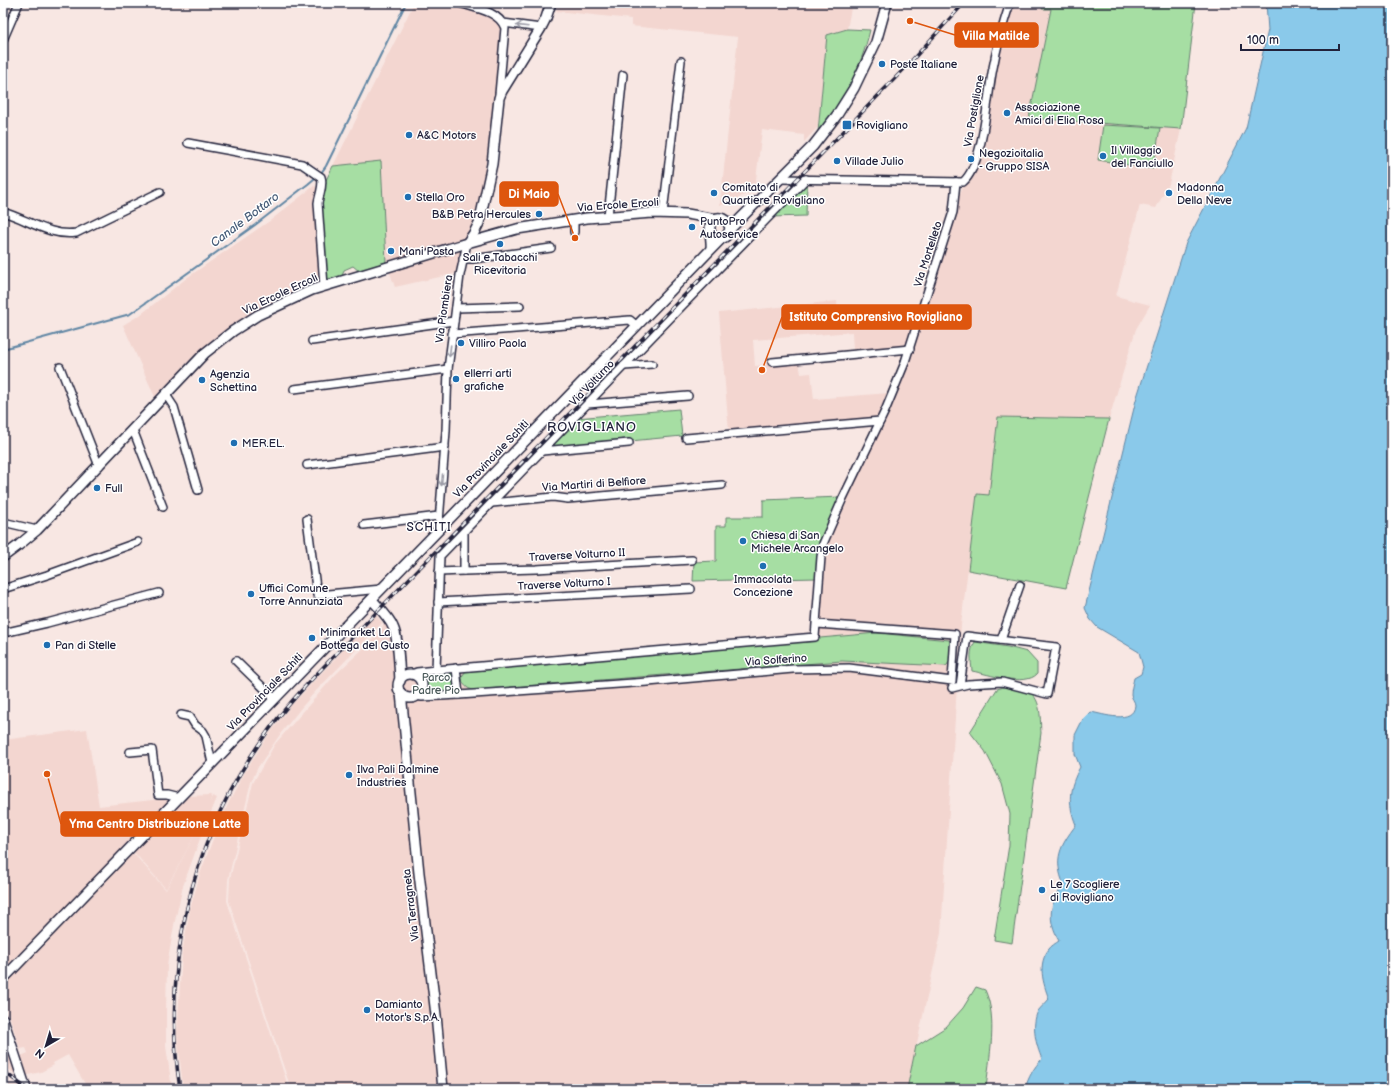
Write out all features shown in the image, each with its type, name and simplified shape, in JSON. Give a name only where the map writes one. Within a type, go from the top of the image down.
[{"type":"street","points":[[3,40],[19,3]]},
{"type":"street","points":[[459,3],[494,14],[500,18],[503,24],[541,28]]},
{"type":"street","name":"Via Piombiera","points":[[499,98],[541,28],[551,3]]},
{"type":"street","name":"Via Provinciale Schiti","points":[[3,979],[372,600],[711,248],[727,236],[730,229],[781,179],[828,128],[848,98],[876,42],[887,3]]},
{"type":"street","name":"Via Postiglione","points":[[956,182],[963,182],[966,179],[977,158],[984,128],[993,69],[1003,24],[1010,3]]},
{"type":"street","name":"Via Piombiera","points":[[440,529],[439,516],[445,447],[448,369],[452,334],[463,259],[467,243],[479,223],[492,164],[505,28],[503,24]]},
{"type":"street","points":[[663,213],[680,61]]},
{"type":"street","points":[[608,216],[623,75]]},
{"type":"street","points":[[188,143],[302,164],[321,177],[323,182],[319,193],[318,203],[324,286]]},
{"type":"street","points":[[781,179],[956,182]]},
{"type":"street","name":"Via Volturno","points":[[436,670],[440,556],[806,179]]},
{"type":"street","name":"Via Mortelleto","points":[[816,637],[823,544],[880,421],[910,349],[953,212],[956,182]]},
{"type":"street","points":[[3,212],[56,232],[67,234],[76,233],[160,192]]},
{"type":"street","name":"Via Ercole Ercoli","points":[[3,557],[37,530],[205,353],[258,315],[324,286],[517,229],[608,216],[663,213],[687,214],[716,219]]},
{"type":"street","points":[[700,216],[705,221],[710,232],[716,238],[721,239]]},
{"type":"street","points":[[711,248],[710,224],[716,219],[721,218],[726,220],[735,220],[742,217]]},
{"type":"street","points":[[574,220],[574,232]]},
{"type":"street","points":[[726,220],[730,229]]},
{"type":"street","points":[[463,259],[473,259],[551,248]]},
{"type":"street","points":[[456,308],[520,306]]},
{"type":"street","points":[[452,334],[630,320],[637,326]]},
{"type":"street","points":[[312,341],[454,321]]},
{"type":"street","points":[[772,362],[910,349]]},
{"type":"street","points":[[624,366],[652,364]]},
{"type":"street","points":[[60,367],[99,466]]},
{"type":"street","points":[[294,389],[448,369]]},
{"type":"street","points":[[166,395],[174,407],[198,490]]},
{"type":"street","points":[[588,404],[688,396]]},
{"type":"street","points":[[686,438],[880,421]]},
{"type":"street","points":[[133,430],[163,507]]},
{"type":"street","points":[[542,451],[628,443]]},
{"type":"street","points":[[308,465],[445,447]]},
{"type":"street","name":"Via Martiri di Belfiore","points":[[492,502],[553,497],[568,499],[722,485]]},
{"type":"street","points":[[364,526],[439,516]]},
{"type":"street","points":[[307,519],[317,595],[382,589]]},
{"type":"street","points":[[3,522],[37,530]]},
{"type":"street","points":[[464,532],[464,571]]},
{"type":"street","points":[[3,588],[47,575],[138,542]]},
{"type":"street","name":"Traverse Volturno II","points":[[439,572],[536,569],[692,560]]},
{"type":"street","points":[[1000,640],[1020,585]]},
{"type":"street","name":"Traverse Volturno I","points":[[438,602],[691,589]]},
{"type":"street","points":[[3,632],[47,623],[159,593]]},
{"type":"street","points":[[372,600],[394,628],[399,667],[406,676],[418,677],[422,683],[421,691],[413,697],[403,718]]},
{"type":"street","name":"Via Solferino","points":[[413,697],[648,682],[793,669],[850,668],[952,680],[955,634],[817,624]]},
{"type":"street","points":[[952,688],[960,686],[968,684],[1002,682],[1047,694],[1056,647],[967,636],[960,686]]},
{"type":"street","name":"Via Solferino","points":[[406,676],[417,672],[456,668],[816,637]]},
{"type":"street","points":[[236,661],[275,699]]},
{"type":"street","points":[[456,668],[459,695]]},
{"type":"street","points":[[406,676],[399,686],[401,693],[413,697]]},
{"type":"street","name":"Via Terragneta","points":[[401,693],[443,1089]]},
{"type":"street","points":[[182,715],[190,717],[195,725],[203,731],[206,736],[212,763]]},
{"type":"street","points":[[130,752],[152,750],[158,795],[167,795],[179,798]]},
{"type":"street","points":[[3,1019],[26,1089]]},
{"type":"shaded area","points":[[414,3],[487,3],[485,8],[500,22],[501,33],[495,101],[480,205],[462,250],[457,273],[395,287],[386,262],[381,162],[333,166]]},
{"type":"shaded area","points":[[559,3],[852,3],[847,29],[827,35],[818,127],[804,142],[804,135],[762,130],[755,188],[731,203],[720,205],[738,37],[631,26],[631,19],[556,11]]},
{"type":"shaded area","points":[[1010,9],[1051,9],[1029,118],[1181,129],[1169,184],[1156,208],[1140,205],[1116,296],[1150,305],[1136,329],[1109,419],[998,417],[989,496],[977,494],[961,625],[941,933],[907,1089],[291,1089],[229,901],[230,879],[253,783],[275,744],[336,674],[381,632],[385,619],[394,637],[398,677],[815,640],[818,637],[825,552],[829,538],[843,504],[884,420],[907,346],[853,350],[852,332],[753,340],[755,366],[799,362],[801,374],[811,373],[814,399],[889,393],[878,419],[729,432],[719,313],[837,301],[838,315],[926,307],[958,197],[976,161],[995,70]]},
{"type":"shaded area","points":[[314,186],[318,188],[321,280],[318,284],[263,306],[234,324],[214,338],[188,362],[155,397],[123,325],[140,315],[188,277],[271,220]]},
{"type":"shaded area","points":[[376,615],[382,623],[301,708],[281,733],[258,767],[251,782],[228,880],[227,901],[289,1089],[183,1089],[177,1033],[182,953],[190,909],[200,874],[213,839],[229,802],[248,767],[267,737],[290,707]]},
{"type":"shaded area","points":[[87,729],[99,806],[188,796],[212,795],[210,802],[213,796],[217,798],[201,836],[183,886],[167,966],[166,1046],[172,1089],[88,1089],[68,1055],[53,1063],[54,1065],[41,1072],[19,1077],[3,1065],[3,1008],[19,1057],[28,1053],[26,1048],[20,1049],[3,999],[3,987],[133,853],[166,890],[201,823],[166,889],[127,844],[3,971],[3,740]]},
{"type":"green space","points":[[1044,3],[1196,3],[1181,129],[1029,118],[1051,9],[1042,9]]},
{"type":"green space","points":[[847,29],[870,30],[862,58],[850,84],[827,121],[818,132],[827,35]]},
{"type":"green space","points":[[1103,125],[1160,128],[1153,169],[1098,160]]},
{"type":"green space","points":[[381,161],[386,262],[359,271],[353,266],[344,270],[342,277],[328,281],[326,279],[321,202],[326,180],[333,166]]},
{"type":"green space","points":[[807,183],[806,216],[771,217],[803,185]]},
{"type":"green space","points":[[679,409],[682,436],[547,449],[576,418]]},
{"type":"green space","points":[[998,417],[1109,419],[1066,588],[968,570],[977,494],[989,495]]},
{"type":"green space","points":[[841,497],[816,578],[693,581],[694,562],[716,561],[716,526],[726,526],[726,517],[763,517],[763,500]]},
{"type":"green space","points":[[877,633],[949,640],[952,644],[951,660],[946,666],[842,661],[473,690],[467,687],[462,680],[462,677],[466,671]]},
{"type":"green space","points":[[975,642],[1008,647],[1027,652],[1037,663],[1037,674],[1031,678],[1015,680],[972,671],[971,652]]},
{"type":"green space","name":"Parco Padre Pio","points":[[456,668],[459,695],[419,694],[422,684],[417,677],[412,674]]},
{"type":"green space","points":[[1004,687],[1026,691],[1033,695],[1040,711],[1041,733],[1012,943],[994,940],[1009,845],[1010,814],[1002,784],[985,751],[970,732],[997,689]]},
{"type":"green space","points":[[976,987],[985,990],[991,1013],[992,1038],[986,1089],[907,1089],[916,1046],[946,1027],[963,1008]]},
{"type":"water","points":[[1266,3],[1392,3],[1392,1089],[1025,1089],[1032,1073],[1042,1059],[1036,1042],[1035,1023],[1038,1011],[1049,999],[1043,980],[1042,967],[1045,955],[1052,946],[1059,941],[1051,919],[1051,912],[1055,898],[1064,885],[1059,868],[1062,846],[1076,825],[1070,802],[1073,782],[1080,767],[1075,754],[1075,735],[1083,719],[1091,712],[1109,716],[1124,717],[1133,711],[1135,705],[1131,695],[1132,686],[1134,678],[1141,674],[1143,667],[1139,652],[1097,627],[1090,619],[1085,608],[1136,400],[1186,243],[1246,128],[1268,30]]},
{"type":"waterway","name":"Canale Bottaro","points":[[3,349],[130,314],[255,225],[321,173],[326,166],[406,3]]},
{"type":"railway","points":[[180,1089],[175,1043],[175,998],[179,952],[187,907],[200,863],[216,821],[237,780],[261,741],[278,718],[324,666],[905,68],[964,3]]},
{"type":"railway","points":[[3,1071],[27,1089]]},
{"type":"place","name":"Villa Matilde","points":[[910,21]]},
{"type":"place","name":"Poste Italiane","points":[[882,64]]},
{"type":"place","name":"Associazione Amici di Elia Rosa","points":[[1007,113]]},
{"type":"place","name":"Rovigliano","points":[[847,125]]},
{"type":"place","name":"A&C Motors","points":[[409,135]]},
{"type":"place","name":"Il Villaggio del Fanciullo","points":[[1103,156]]},
{"type":"place","name":"Negozioitalia - Gruppo SISA","points":[[971,159]]},
{"type":"place","name":"Villade Julio","points":[[837,161]]},
{"type":"place","name":"Comitato di Quartiere Rovigliano","points":[[714,193]]},
{"type":"place","name":"Madonna Della Neve","points":[[1169,193]]},
{"type":"place","name":"Stella Oro","points":[[408,197]]},
{"type":"place","name":"B&B Petra Hercules","points":[[539,214]]},
{"type":"place","name":"PuntoPro Autoservice","points":[[692,227]]},
{"type":"place","name":"Di Maio","points":[[575,238]]},
{"type":"place","name":"Sali e Tabacchi Ricevitoria","points":[[500,244]]},
{"type":"place","name":"Mani Pasta","points":[[391,251]]},
{"type":"place","name":"Villiro Paola","points":[[461,343]]},
{"type":"place","name":"Istituto Comprensivo Rovigliano","points":[[762,370]]},
{"type":"place","name":"ellerri arti grafiche","points":[[456,379]]},
{"type":"place","name":"Agenzia Schettina","points":[[202,380]]},
{"type":"place","name":"MER.EL.","points":[[234,443]]},
{"type":"place","name":"Full","points":[[97,488]]},
{"type":"place","name":"Chiesa di San Michele Arcangelo","points":[[743,541]]},
{"type":"place","name":"Immacolata Concezione","points":[[763,566]]},
{"type":"place","name":"Uffici Comune Torre Annunziata","points":[[251,594]]},
{"type":"place","name":"Minimarket La Bottega del Gusto","points":[[312,638]]},
{"type":"place","name":"Pan di Stelle","points":[[47,645]]},
{"type":"place","name":"Yma Centro Distribuzione Latte","points":[[47,774]]},
{"type":"place","name":"Ilva Pali Dalmine Industries","points":[[349,775]]},
{"type":"place","name":"Le 7 Scogliere di Rovigliano","points":[[1042,890]]},
{"type":"place","name":"Damianto Motor's S.p.A.","points":[[367,1010]]},
{"type":"district","name":"ROVIGLIANO","points":[[592,427]]},
{"type":"district","name":"SCHITI","points":[[429,527]]}]
